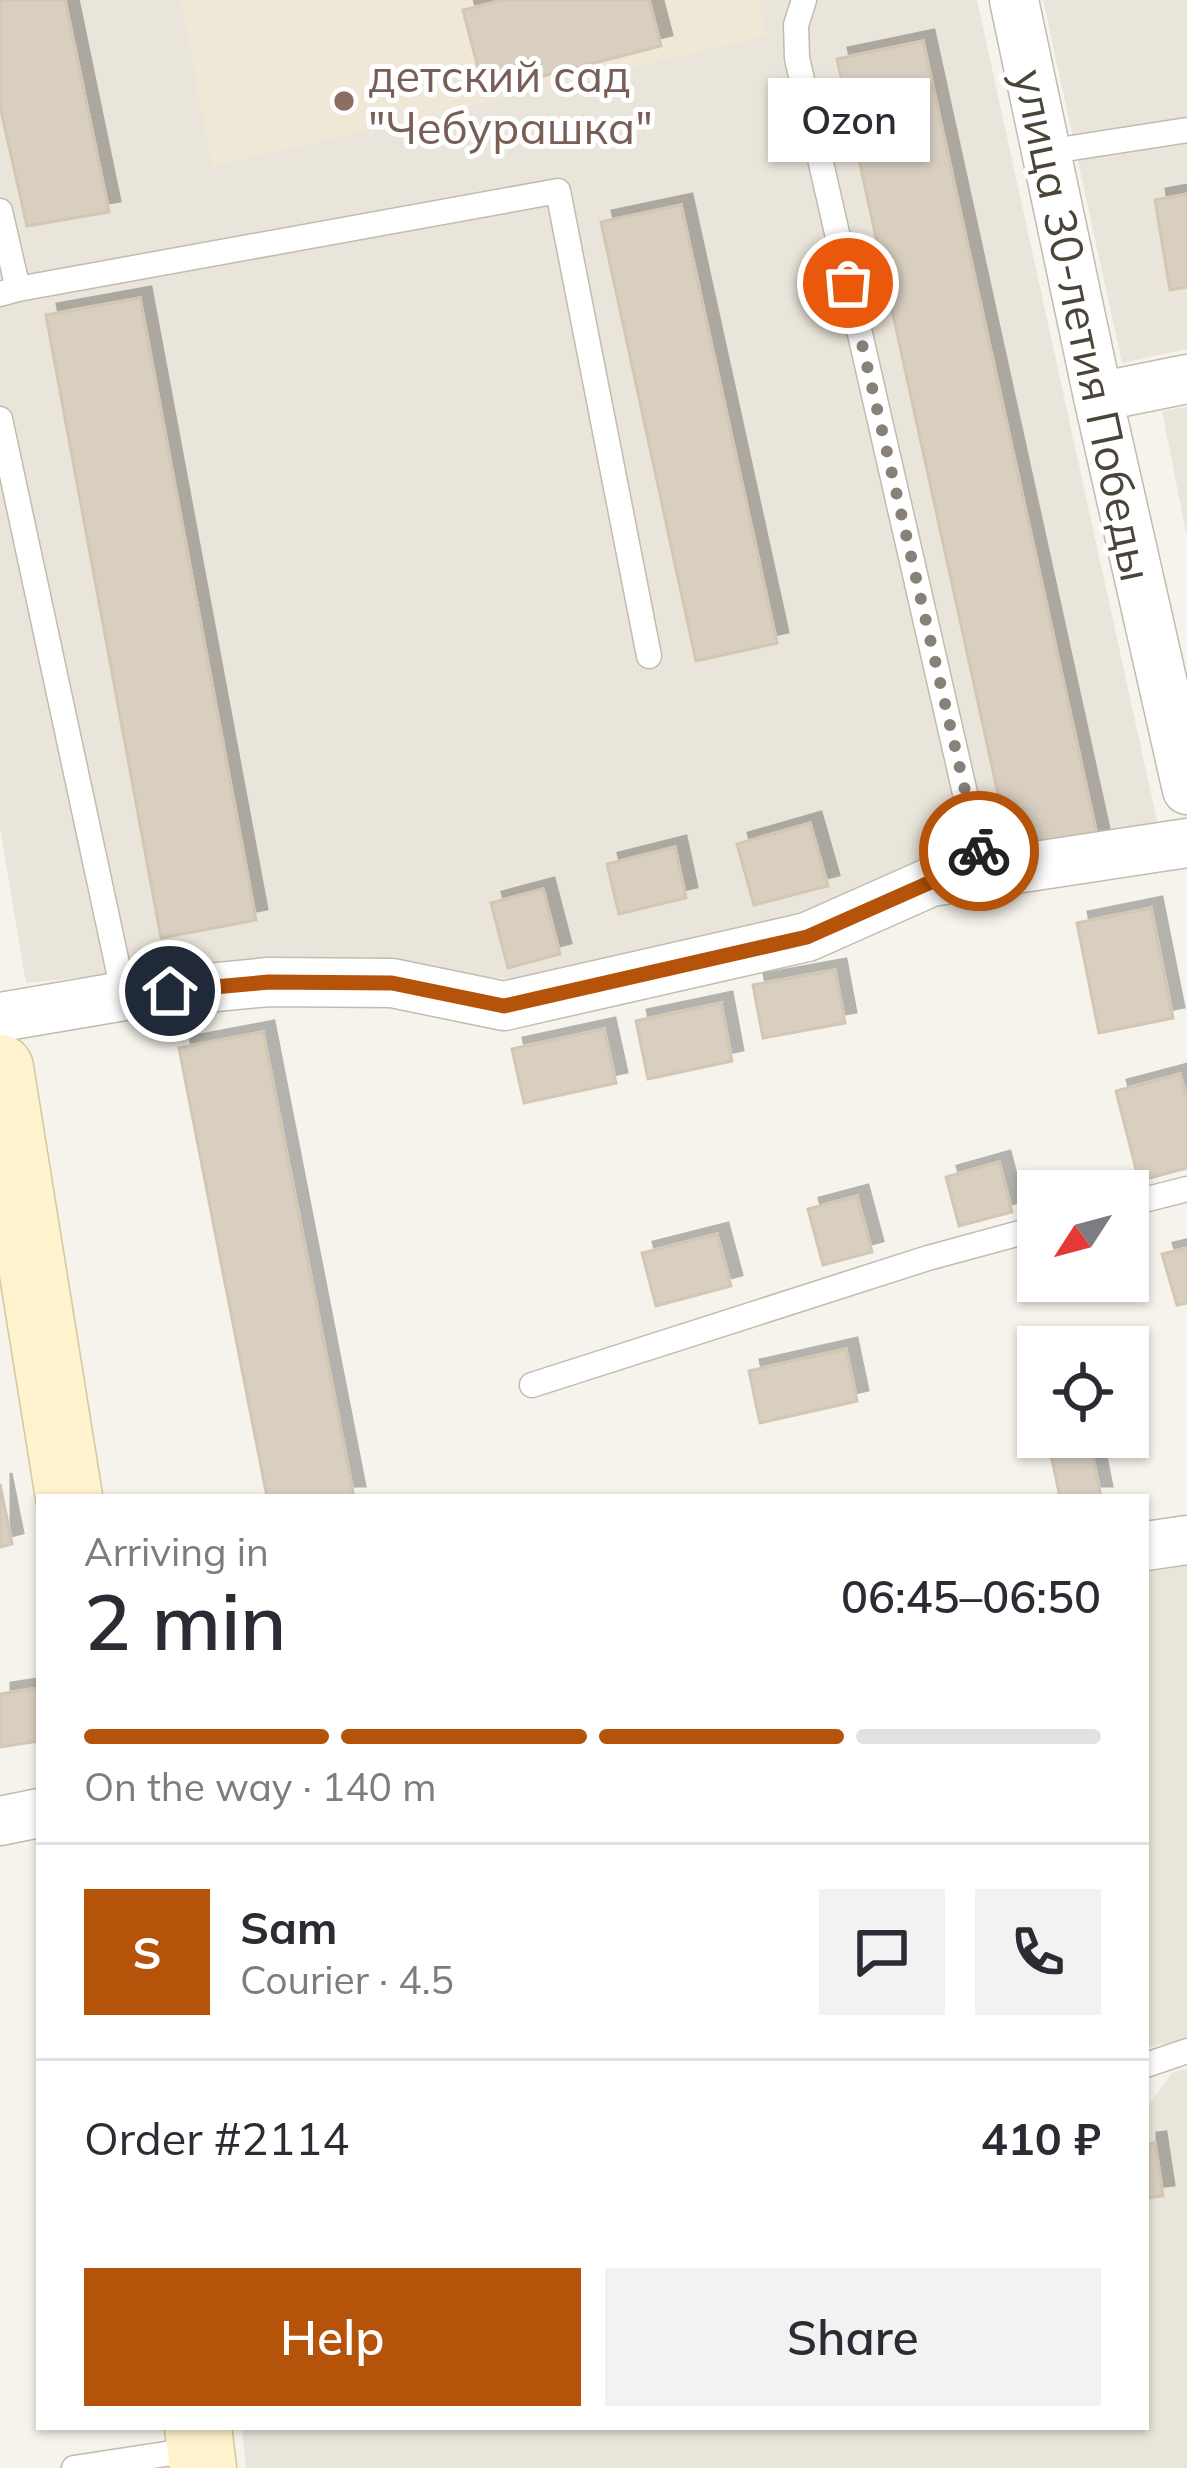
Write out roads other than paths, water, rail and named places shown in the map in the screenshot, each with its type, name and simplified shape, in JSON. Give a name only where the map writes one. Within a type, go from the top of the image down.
[{"type":"main road","points":[[0,1068],[69,1494]]},
{"type":"street","name":"улица 30-летия Победы","points":[[1014,0],[1098,397],[1171,645],[1187,790]]},
{"type":"street","points":[[1098,397],[1187,379]]},
{"type":"street","points":[[0,1017],[124,997],[269,982],[392,983],[504,1006],[807,937],[931,882],[1187,843]]},
{"type":"street","points":[[1149,1546],[1187,1540]]},
{"type":"street","points":[[0,1822],[36,1814]]},
{"type":"lane","points":[[804,0],[796,26],[797,58],[983,872]]},
{"type":"lane","points":[[1046,152],[1187,130]]},
{"type":"lane","points":[[0,211],[9,291],[558,190],[650,656]]},
{"type":"lane","points":[[0,419],[124,997]]},
{"type":"lane","points":[[1149,1199],[1187,1189]]},
{"type":"lane","points":[[532,1385],[1017,1234]]},
{"type":"lane","points":[[1149,2064],[1187,2051]]},
{"type":"lane","points":[[74,2468],[201,2448]]},
{"type":"place","name":"детский сад \"Чебурашка\"","points":[[344,101]]},
{"type":"place","name":"Ozon","points":[[848,283]]}]
